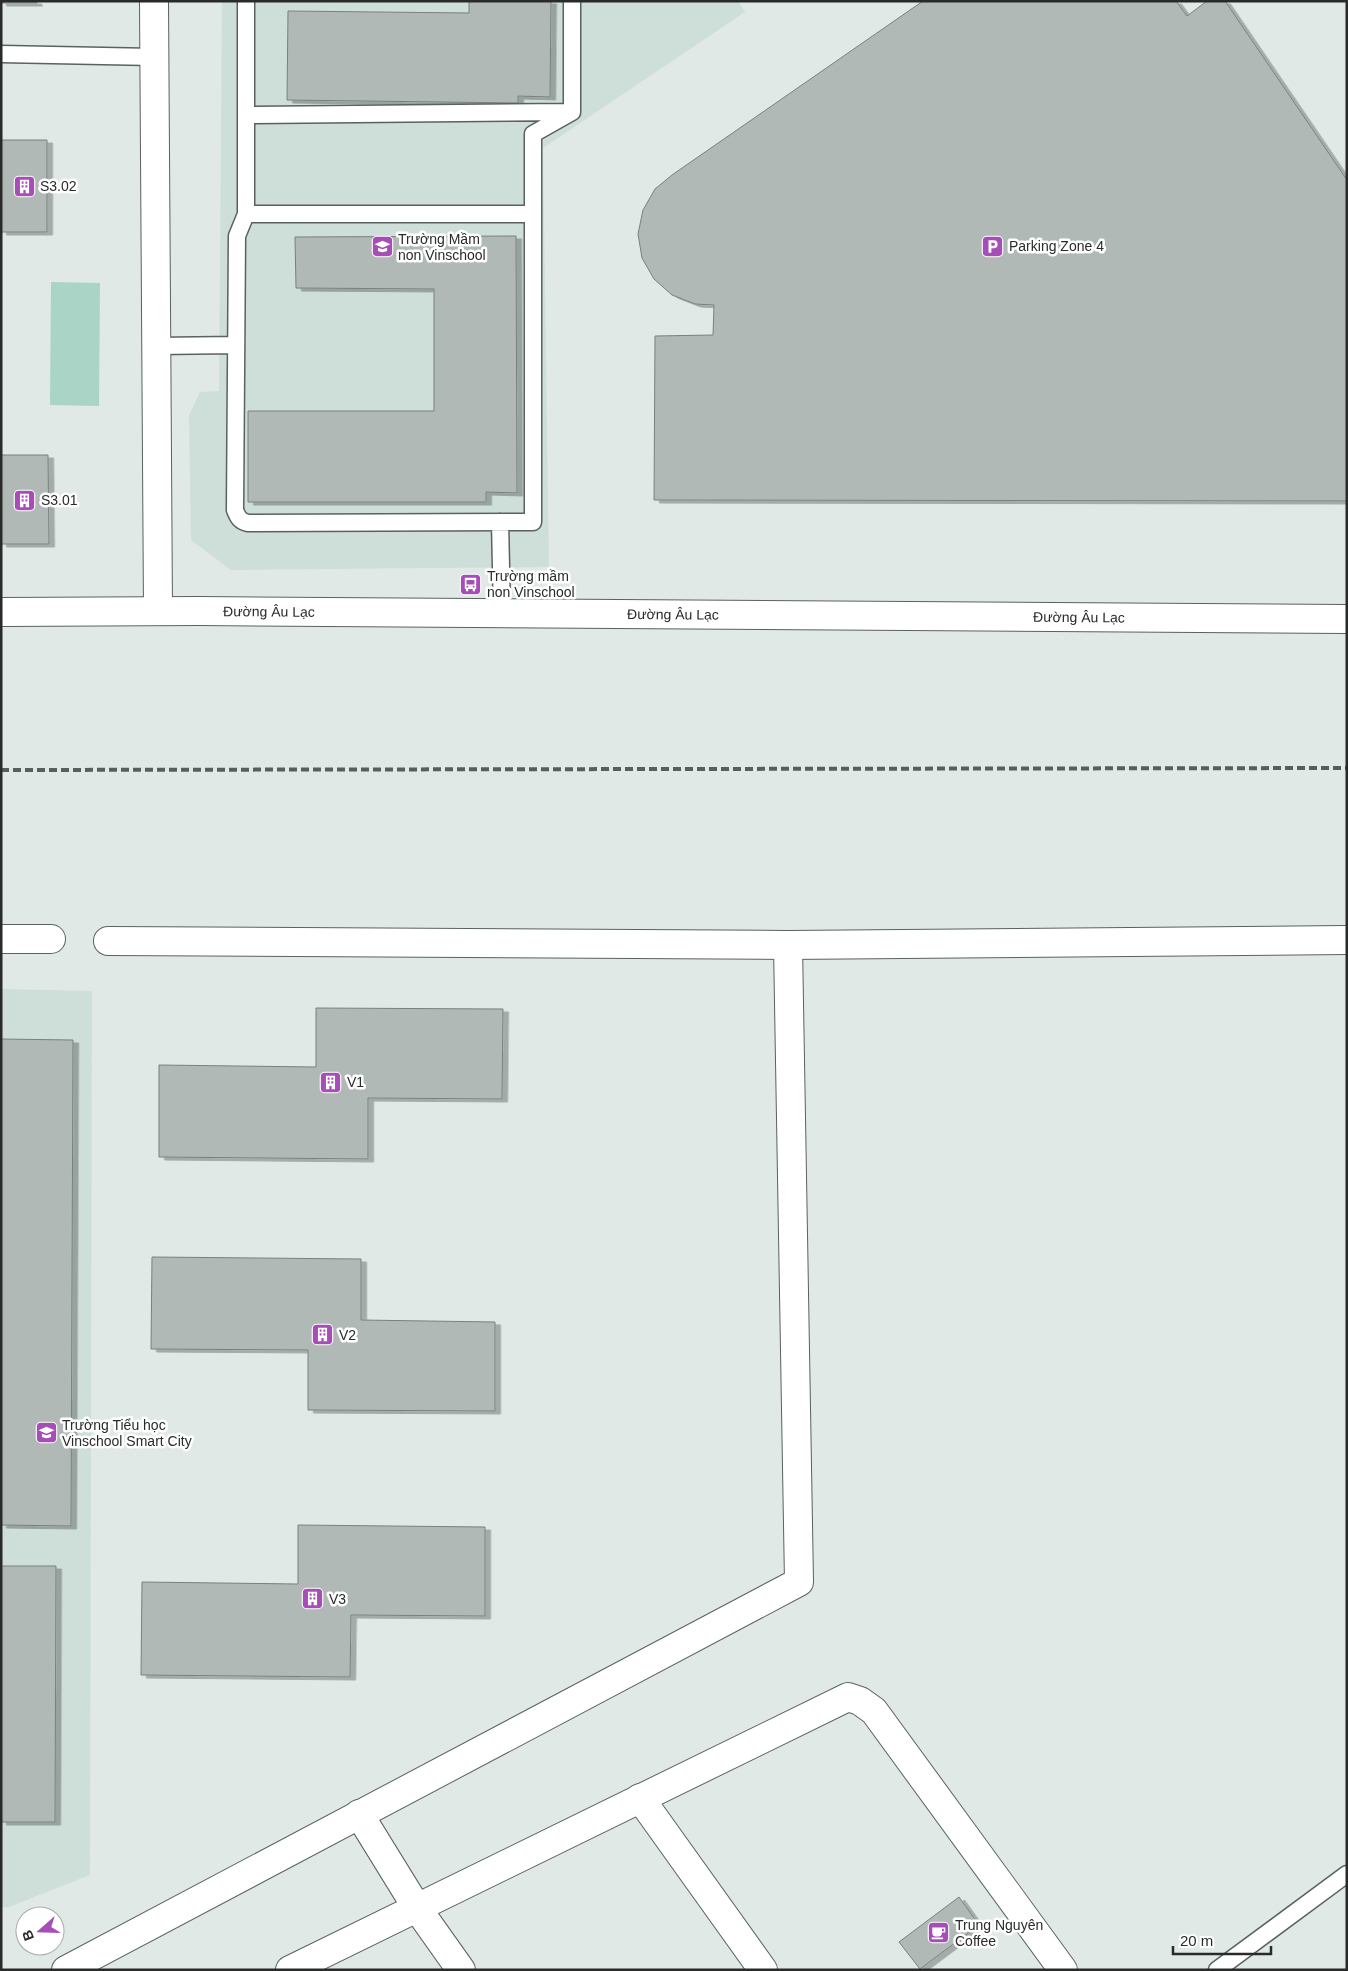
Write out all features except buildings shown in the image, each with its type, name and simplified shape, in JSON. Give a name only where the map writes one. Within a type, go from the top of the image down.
[{"type":"street","points":[[154,1],[158,611]]},
{"type":"street","name":"Đường Âu Lạc","points":[[1,612],[158,611],[1347,618]]},
{"type":"street","points":[[1,939],[51,939]]},
{"type":"street","points":[[108,941],[788,946],[1347,940]]},
{"type":"street","points":[[66,1970],[799,1582],[788,946]]},
{"type":"street","points":[[290,1970],[836,1701],[848,1697],[860,1700],[874,1710],[1063,1970]]},
{"type":"street","points":[[640,1798],[763,1970]]},
{"type":"street","points":[[359,1814],[417,1908],[461,1970]]},
{"type":"lane","points":[[246,1],[246,214],[237,236],[236,345],[236,510],[237,517],[242,521],[248,523],[533,522],[533,134],[572,112]]},
{"type":"lane","points":[[572,1],[572,112]]},
{"type":"lane","points":[[1,54],[154,57]]},
{"type":"lane","points":[[246,115],[572,112]]},
{"type":"lane","points":[[246,214],[533,214]]},
{"type":"lane","points":[[156,346],[236,345]]},
{"type":"lane","points":[[500,522],[502,614]]},
{"type":"lane","points":[[1217,1970],[1347,1874]]},
{"type":"shaded area","name":"Trường Mầm non Vinschool","points":[[222,1],[738,1],[745,12],[543,148],[549,567],[231,570],[191,540],[189,415],[200,392],[219,391]]},
{"type":"shaded area","name":"Trường Tiểu học Vinschool Smart City","points":[[1,989],[92,991],[90,1875],[9,1907],[1,1907]]},
{"type":"green space","points":[[51,282],[100,283],[99,406],[50,405]]},
{"type":"railway","points":[[1,770],[1347,768]]},
{"type":"place","name":"S3.02","points":[[24,186]]},
{"type":"place","name":"Parking Zone 4","points":[[993,246]]},
{"type":"place","name":"Trường Mầm non Vinschool","points":[[382,247]]},
{"type":"place","name":"S3.01","points":[[25,500]]},
{"type":"place","name":"Trường mầm non Vinschool","points":[[471,584]]},
{"type":"place","name":"V1","points":[[331,1082]]},
{"type":"place","name":"V2","points":[[323,1335]]},
{"type":"place","name":"Trường Tiểu học Vinschool Smart City","points":[[46,1433]]},
{"type":"place","name":"V3","points":[[313,1599]]},
{"type":"place","name":"Trung Nguyên Coffee","points":[[939,1933]]}]
